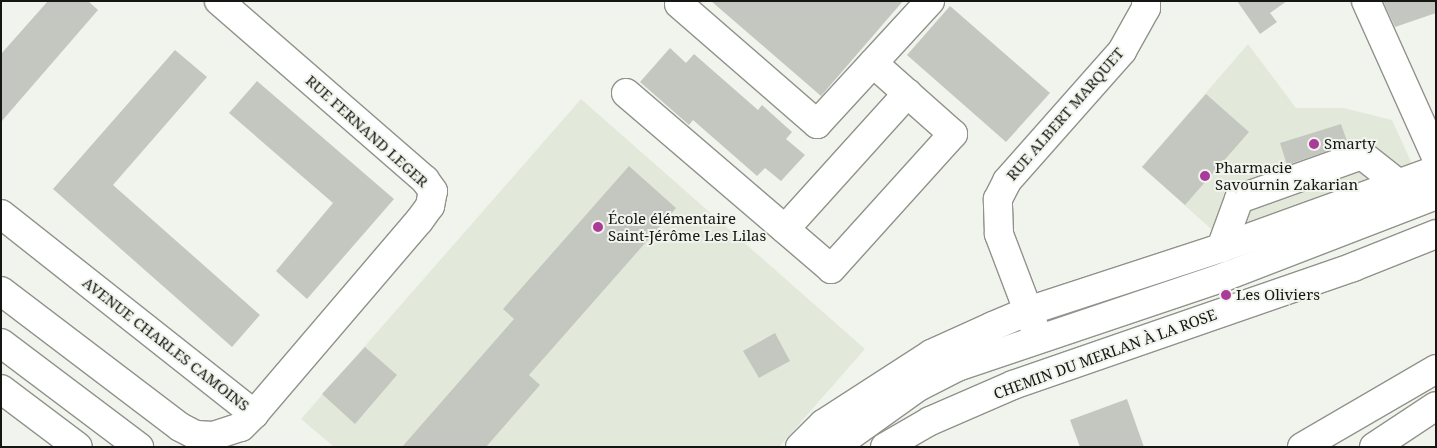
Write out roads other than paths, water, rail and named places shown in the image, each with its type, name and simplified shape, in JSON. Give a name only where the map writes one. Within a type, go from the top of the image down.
[{"type":"main road","name":"RUE FERNAND LEGER","points":[[219,1],[425,180],[433,192],[430,206],[419,221],[254,414]]},
{"type":"main road","points":[[679,4],[817,124],[930,1]]},
{"type":"main road","name":"RUE ALBERT MARQUET","points":[[1051,372],[999,234],[998,199],[1007,180],[1122,51],[1146,8],[1146,1]]},
{"type":"main road","points":[[1366,1],[1436,157]]},
{"type":"main road","points":[[626,92],[831,269],[953,134],[874,63]]},
{"type":"main road","points":[[785,229],[908,93]]},
{"type":"main road","points":[[1221,248],[1239,198],[1362,155],[1400,184]]},
{"type":"main road","points":[[800,447],[823,424],[931,354],[1028,311],[1221,248],[1436,170]]},
{"type":"main road","points":[[834,447],[918,387],[956,367],[1040,342],[1224,278],[1436,195]]},
{"type":"main road","name":"AVENUE CHARLES CAMOINS","points":[[1,214],[254,414],[241,427],[228,433],[214,436],[196,435],[180,427],[1,291]]},
{"type":"main road","name":"CHEMIN DU MERLAN À LA ROSE","points":[[886,447],[930,421],[1051,372],[1429,240]]},
{"type":"main road","points":[[1,343],[139,447]]},
{"type":"main road","points":[[1302,447],[1436,369]]},
{"type":"main road","points":[[1,389],[78,447]]},
{"type":"main road","points":[[1374,447],[1436,406]]},
{"type":"place","name":"Smarty","points":[[1314,144]]},
{"type":"place","name":"Pharmacie Savournin Zakarian","points":[[1205,176]]},
{"type":"place","name":"École élémentaire Saint-Jérôme Les Lilas","points":[[598,227]]},
{"type":"place","name":"Les Oliviers","points":[[1226,295]]}]
